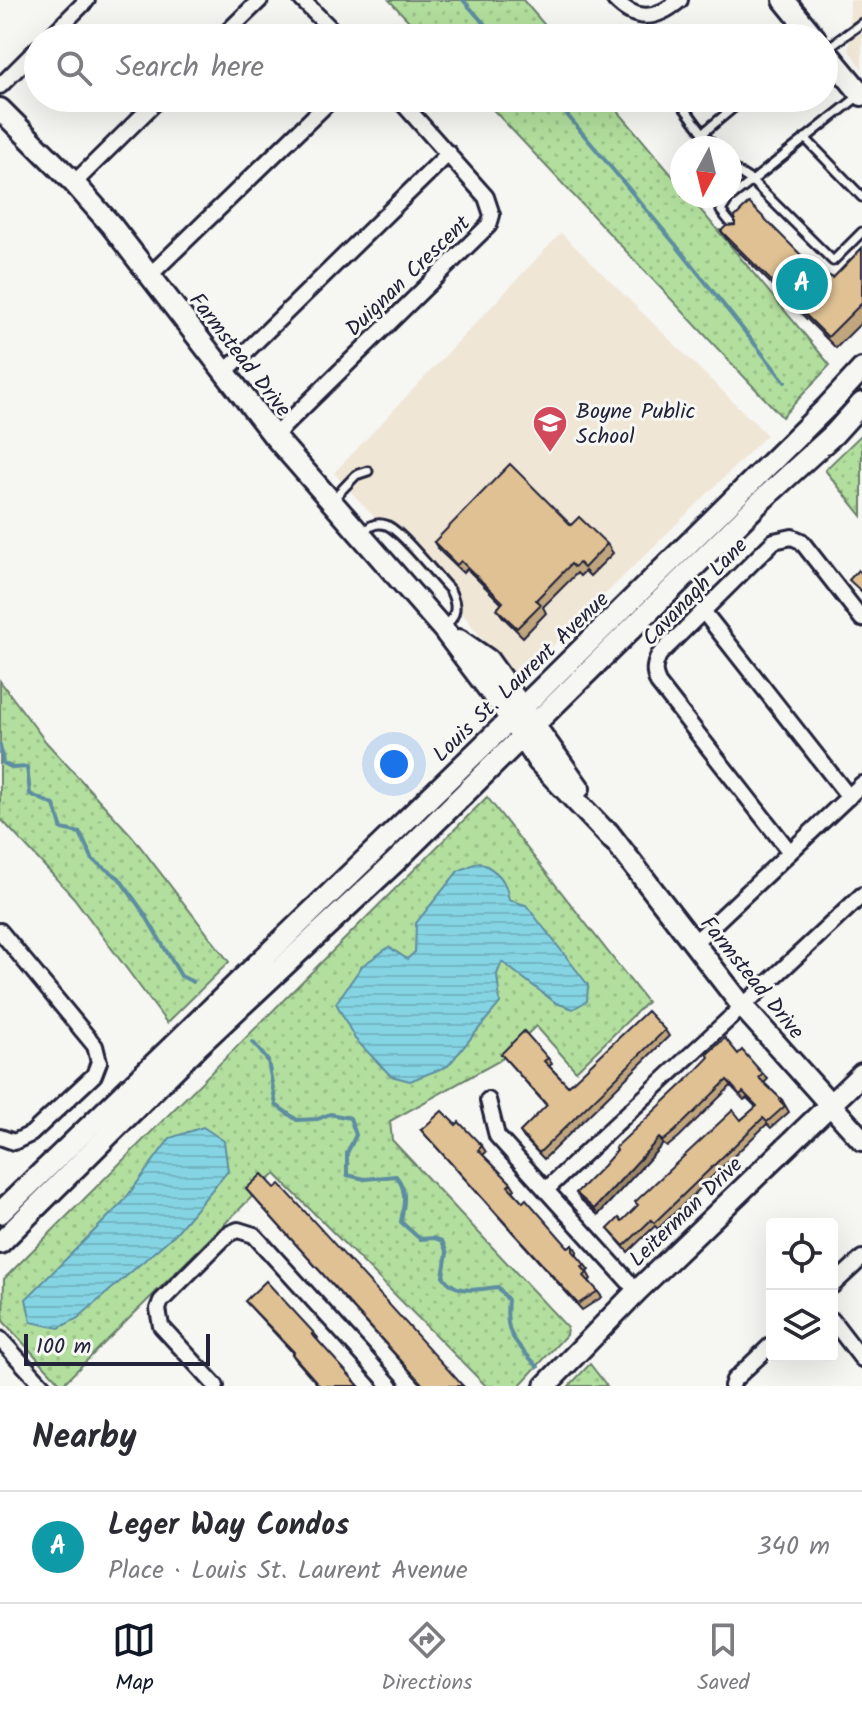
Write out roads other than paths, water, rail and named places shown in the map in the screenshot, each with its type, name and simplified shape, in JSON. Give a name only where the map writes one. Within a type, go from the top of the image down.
[{"type":"main road","points":[[784,0],[803,24]]},
{"type":"main road","points":[[838,66],[862,94]]},
{"type":"main road","name":"Farmstead Drive","points":[[0,109],[111,225],[274,436],[443,629],[488,660],[522,722],[538,761],[613,840],[743,1007],[862,1140]]},
{"type":"main road","name":"Louis St. Laurent Avenue","points":[[0,1243],[198,1046],[395,862],[522,722],[862,369]]},
{"type":"main road","name":"Louis St. Laurent Avenue","points":[[0,1213],[522,722],[834,434],[862,403]]},
{"type":"main road","name":"Leiterman Drive","points":[[545,1386],[637,1291],[862,1074]]},
{"type":"street","points":[[63,24],[87,0]]},
{"type":"street","points":[[235,24],[260,0]]},
{"type":"street","points":[[302,0],[326,24]]},
{"type":"street","points":[[615,0],[626,12],[651,16],[661,14],[680,0]]},
{"type":"street","points":[[0,86],[24,62]]},
{"type":"street","points":[[74,183],[146,112]]},
{"type":"street","points":[[149,276],[319,112]]},
{"type":"street","name":"Duignan Crescent","points":[[274,436],[489,225],[491,206],[411,112]]},
{"type":"street","points":[[224,373],[449,153]]},
{"type":"street","name":"Cavanagh Lane","points":[[790,852],[658,683],[654,674],[659,655],[774,541],[792,537],[801,541],[862,619]]},
{"type":"street","points":[[703,611],[849,797]]},
{"type":"street","points":[[694,943],[862,784]]},
{"type":"street","points":[[546,1190],[862,895]]},
{"type":"street","points":[[0,931],[95,1046],[99,1062],[94,1075],[31,1134],[14,1142],[0,1137]]},
{"type":"street","points":[[488,1100],[497,1136],[637,1291]]},
{"type":"street","points":[[216,1386],[161,1326],[158,1309],[161,1301],[228,1234],[238,1230],[254,1235],[391,1386]]},
{"type":"street","points":[[838,1280],[862,1258]]},
{"type":"street","points":[[838,1328],[862,1359]]},
{"type":"street","points":[[0,1339],[43,1386]]},
{"type":"street","points":[[732,1386],[734,1380],[766,1350]]},
{"type":"lane","points":[[838,36],[862,23]]},
{"type":"lane","points":[[738,232],[721,211],[728,200],[862,94]]},
{"type":"lane","points":[[687,112],[705,136]]},
{"type":"lane","points":[[703,133],[728,112]]},
{"type":"lane","points":[[805,138],[862,197]]},
{"type":"lane","points":[[742,175],[833,261],[862,232]]},
{"type":"lane","points":[[331,501],[356,475],[368,471]]},
{"type":"lane","points":[[362,534],[369,526],[377,524],[394,529],[450,590],[455,601],[455,614],[443,629]]},
{"type":"water","points":[[479,862],[500,876],[509,900],[526,905],[588,985],[587,1001],[573,1009],[556,1003],[502,962],[497,974],[500,1003],[448,1066],[410,1081],[391,1076],[355,1039],[336,1003],[362,966],[389,947],[407,959],[415,952],[416,923],[458,871]]},
{"type":"water","points":[[203,1127],[224,1141],[228,1171],[175,1234],[78,1318],[59,1328],[31,1322],[26,1299],[123,1202],[170,1138]]},
{"type":"waterway","points":[[463,0],[484,24]]},
{"type":"waterway","points":[[565,112],[785,382]]},
{"type":"waterway","points":[[0,745],[3,763],[13,768],[27,767],[30,794],[54,805],[62,829],[80,833],[93,860],[119,878],[144,913],[181,976],[193,982]]},
{"type":"waterway","points":[[253,1042],[268,1061],[276,1105],[297,1120],[318,1119],[330,1114],[350,1118],[356,1135],[347,1153],[347,1175],[365,1179],[396,1176],[404,1192],[401,1222],[420,1239],[442,1241],[447,1253],[443,1276],[448,1282],[468,1290],[498,1287],[508,1300],[508,1322],[513,1337],[538,1367]]},
{"type":"place","name":"Leger Way Condos","points":[[802,284]]},
{"type":"place","name":"Boyne Public School","points":[[550,454]]}]
